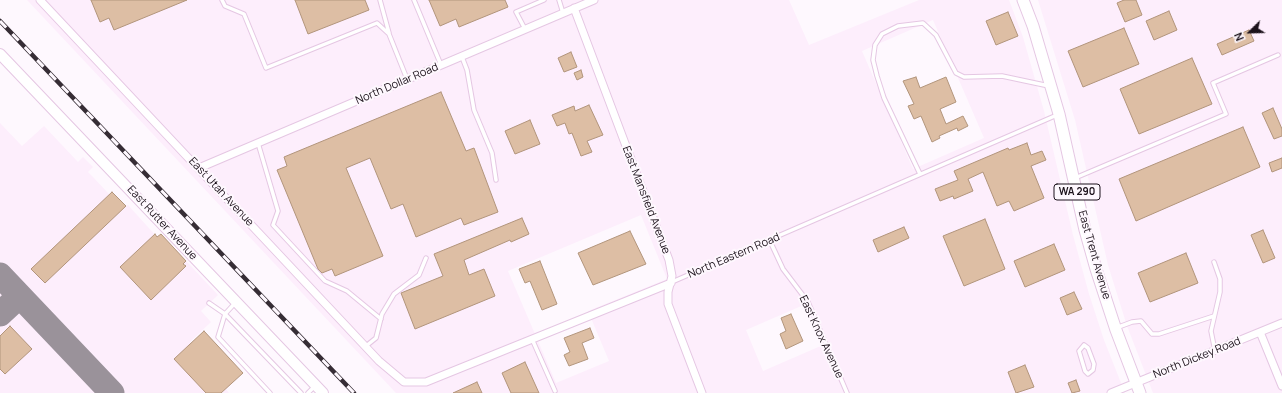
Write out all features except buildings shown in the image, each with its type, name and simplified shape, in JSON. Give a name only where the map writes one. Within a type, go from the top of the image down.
[{"type":"main road","name":"East Trent Avenue","points":[[1023,0],[1033,26],[1058,114],[1085,230],[1115,328],[1138,388]]},
{"type":"street","name":"East Utah Avenue","points":[[40,0],[379,361],[404,382]]},
{"type":"street","name":"North Dollar Road","points":[[199,168],[525,30],[574,8],[582,2],[594,0]]},
{"type":"street","name":"East Mansfield Avenue","points":[[574,8],[669,260],[672,271],[668,297],[670,310],[702,393]]},
{"type":"street","name":"East Rutter Avenue","points":[[0,54],[323,393]]},
{"type":"street","name":"North Eastern Road","points":[[404,382],[426,382],[671,283]]},
{"type":"street","name":"North Dickey Road","points":[[1111,393],[1138,388],[1215,351],[1282,323]]},
{"type":"street","points":[[1260,332],[1282,386]]},
{"type":"lane","points":[[222,0],[225,6],[244,14],[266,68],[371,24],[377,23],[389,34]]},
{"type":"lane","points":[[380,0],[389,34],[408,80]]},
{"type":"lane","points":[[414,0],[441,66]]},
{"type":"lane","points":[[525,30],[516,12],[544,0]]},
{"type":"lane","points":[[558,0],[563,13]]},
{"type":"lane","points":[[920,174],[884,98],[877,76],[873,60],[875,45],[882,34],[898,26],[923,23],[936,35],[956,73],[964,77],[1002,76],[1050,86]]},
{"type":"lane","points":[[1074,178],[1226,114],[1213,83],[1278,55]]},
{"type":"lane","points":[[462,57],[467,70],[474,110],[492,153],[496,180]]},
{"type":"lane","name":"North Eastern Road","points":[[671,283],[1058,114]]},
{"type":"lane","points":[[258,143],[278,211],[273,225],[325,281],[346,291],[381,319]]},
{"type":"lane","name":"East Knox Avenue","points":[[770,240],[783,269],[808,302],[847,393]]},
{"type":"lane","points":[[366,346],[376,338],[381,319],[394,294],[419,275],[426,258]]},
{"type":"lane","points":[[1214,262],[1220,279],[1220,292],[1211,331],[1215,351]]},
{"type":"lane","points":[[236,302],[225,314],[218,337],[270,393]]},
{"type":"lane","points":[[209,303],[225,314],[301,393]]},
{"type":"lane","points":[[1115,328],[1132,322],[1141,321],[1152,334],[1159,334],[1214,316]]},
{"type":"lane","points":[[532,338],[555,391]]},
{"type":"lane","points":[[1084,345],[1088,348],[1094,364],[1092,370],[1088,374],[1085,371],[1079,351],[1084,345]]},
{"type":"lane","points":[[308,393],[316,385]]},
{"type":"shaded area","points":[[27,0],[789,0],[809,45],[919,0],[1009,0],[1023,37],[1044,111],[1073,235],[1089,294],[1104,340],[1125,393],[396,393]],"holes":[[[933,20],[984,138],[913,169],[862,51]],[[641,215],[667,279],[588,311],[609,361],[556,383],[508,271]],[[806,304],[823,345],[763,371],[746,330]]]},
{"type":"shaded area","points":[[1038,0],[1282,0],[1282,393],[1153,393],[1127,326],[1108,265],[1075,120]]},
{"type":"shaded area","points":[[0,123],[22,146],[44,126],[78,162],[83,157],[93,167],[88,172],[109,194],[112,192],[126,206],[128,205],[157,237],[161,234],[218,295],[201,311],[211,322],[190,342],[191,343],[204,331],[243,373],[226,389],[229,393],[0,393]]},
{"type":"taxiway","points":[[0,275],[112,393]]},
{"type":"taxiway","points":[[0,314],[13,302],[15,294],[14,290]]},
{"type":"railway","points":[[0,21],[354,393]]}]
